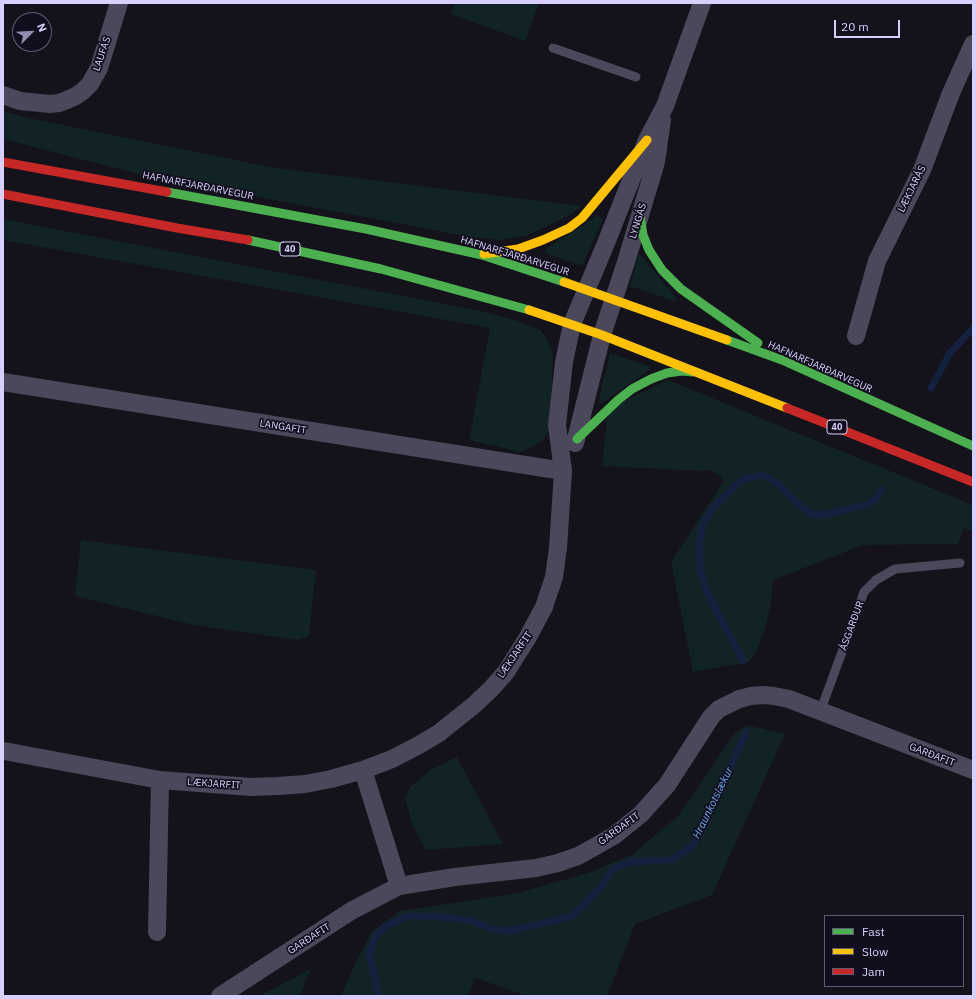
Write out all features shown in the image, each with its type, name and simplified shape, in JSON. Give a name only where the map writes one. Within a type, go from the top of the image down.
[{"type":"main road","points":[[482,255],[518,249],[569,228],[582,218],[647,140]]},
{"type":"main road","name":"HAFNARFJARÐARVEGUR","points":[[3,162],[366,229],[482,255],[586,289],[782,360],[973,446]]},
{"type":"main road","name":"40","points":[[3,194],[177,228],[242,239],[381,269],[525,308],[602,335],[700,373],[973,482]]},
{"type":"main road","points":[[640,216],[643,235],[649,250],[662,270],[680,289],[782,360]]},
{"type":"main road","points":[[577,439],[618,400],[632,389],[651,379],[667,374],[682,371],[700,373]]},
{"type":"street","name":"LAUFÁS","points":[[3,95],[20,100],[50,104],[67,100],[83,91],[90,84],[99,68],[119,3]]},
{"type":"street","name":"LYNGÁS","points":[[572,324],[647,140],[665,106],[702,3]]},
{"type":"street","name":"LÆKJARÁS","points":[[856,336],[877,261],[922,170],[951,93],[973,44]]},
{"type":"street","name":"LYNGÁS","points":[[602,335],[656,162],[665,106]]},
{"type":"street","name":"LÆKJARFIT","points":[[4,751],[160,780],[251,786],[278,786],[305,784],[331,779],[363,770],[392,758],[439,732],[474,705],[506,672],[528,637],[544,607],[554,577],[558,548],[563,471],[557,425],[564,362],[572,324]]},
{"type":"street","name":"LÆKJARFIT","points":[[563,471],[577,439],[602,335]]},
{"type":"street","name":"LANGAFIT","points":[[3,382],[563,471]]},
{"type":"street","name":"GARÐAFIT","points":[[220,996],[352,911],[399,886],[455,877],[536,868],[558,863],[578,856],[596,846],[615,835],[641,814],[667,785],[711,717],[719,709],[739,699],[751,696],[774,696],[789,699],[968,768]]},
{"type":"street","points":[[363,770],[399,886]]},
{"type":"street","points":[[157,932],[160,780]]},
{"type":"lane","points":[[553,48],[636,77]]},
{"type":"lane","name":"ÁSGARÐUR","points":[[820,712],[864,592],[876,580],[895,569],[960,563]]},
{"type":"shaded area","points":[[455,3],[539,3],[525,41],[451,14]]},
{"type":"shaded area","points":[[3,111],[29,118],[275,168],[581,206],[572,214],[526,236],[500,240],[470,237],[142,175],[3,139]]},
{"type":"shaded area","points":[[597,216],[603,219],[582,266],[544,253],[546,249]]},
{"type":"shaded area","points":[[3,219],[476,310],[518,321],[541,330],[548,341],[553,354],[549,429],[543,440],[533,447],[520,452],[469,440],[490,328],[3,240]]},
{"type":"shaded area","points":[[639,253],[676,298],[677,302],[630,286]]},
{"type":"shaded area","points":[[610,353],[650,367],[649,370],[601,404],[598,403]]},
{"type":"shaded area","points":[[668,380],[973,505],[973,531],[964,528],[958,544],[863,545],[773,580],[771,602],[765,629],[757,650],[749,662],[693,672],[671,562],[724,481],[718,474],[710,470],[701,471],[602,466],[608,409]]},
{"type":"shaded area","points":[[81,540],[316,570],[309,636],[298,640],[194,625],[75,596]]},
{"type":"shaded area","points":[[746,725],[785,734],[712,895],[635,924],[607,996],[527,996],[475,978],[468,996],[341,996],[372,931],[400,911],[518,893],[591,872],[633,854],[679,815],[734,734]]},
{"type":"shaded area","points":[[457,757],[503,844],[426,850],[413,826],[405,798],[411,786],[432,769]]},
{"type":"shaded area","points":[[311,969],[300,996],[259,996]]},
{"type":"waterway","name":"Hraunkotslækur","points":[[931,388],[950,353],[973,328]]},
{"type":"waterway","name":"Hraunkotslækur","points":[[743,661],[707,592],[700,569],[699,546],[702,526],[712,509],[740,481],[764,475],[777,483],[800,506],[812,514],[824,515],[869,504],[876,498],[881,490]]},
{"type":"waterway","name":"Hraunkotslækur","points":[[379,996],[369,954],[374,939],[390,924],[409,916],[441,917],[471,921],[491,929],[508,931],[570,917],[602,886],[613,869],[630,862],[671,860],[691,847],[702,830],[746,732]]},
{"type":"traffic: fast","points":[[167,192],[366,229],[482,255],[564,282]]},
{"type":"traffic: fast","points":[[640,216],[643,235],[649,250],[662,270],[681,289],[758,343]]},
{"type":"traffic: fast","points":[[248,240],[381,269],[529,310]]},
{"type":"traffic: fast","points":[[727,340],[782,360],[973,446]]},
{"type":"traffic: fast","points":[[577,439],[618,400],[632,389],[667,373],[682,371],[693,372]]},
{"type":"traffic: slow","points":[[484,254],[518,249],[569,228],[582,218],[647,140]]},
{"type":"traffic: slow","points":[[564,282],[727,340]]},
{"type":"traffic: slow","points":[[529,310],[602,335],[787,408]]},
{"type":"traffic: jam","points":[[3,162],[167,192]]},
{"type":"traffic: jam","points":[[3,194],[177,228],[248,240]]},
{"type":"traffic: jam","points":[[787,408],[973,482]]}]
